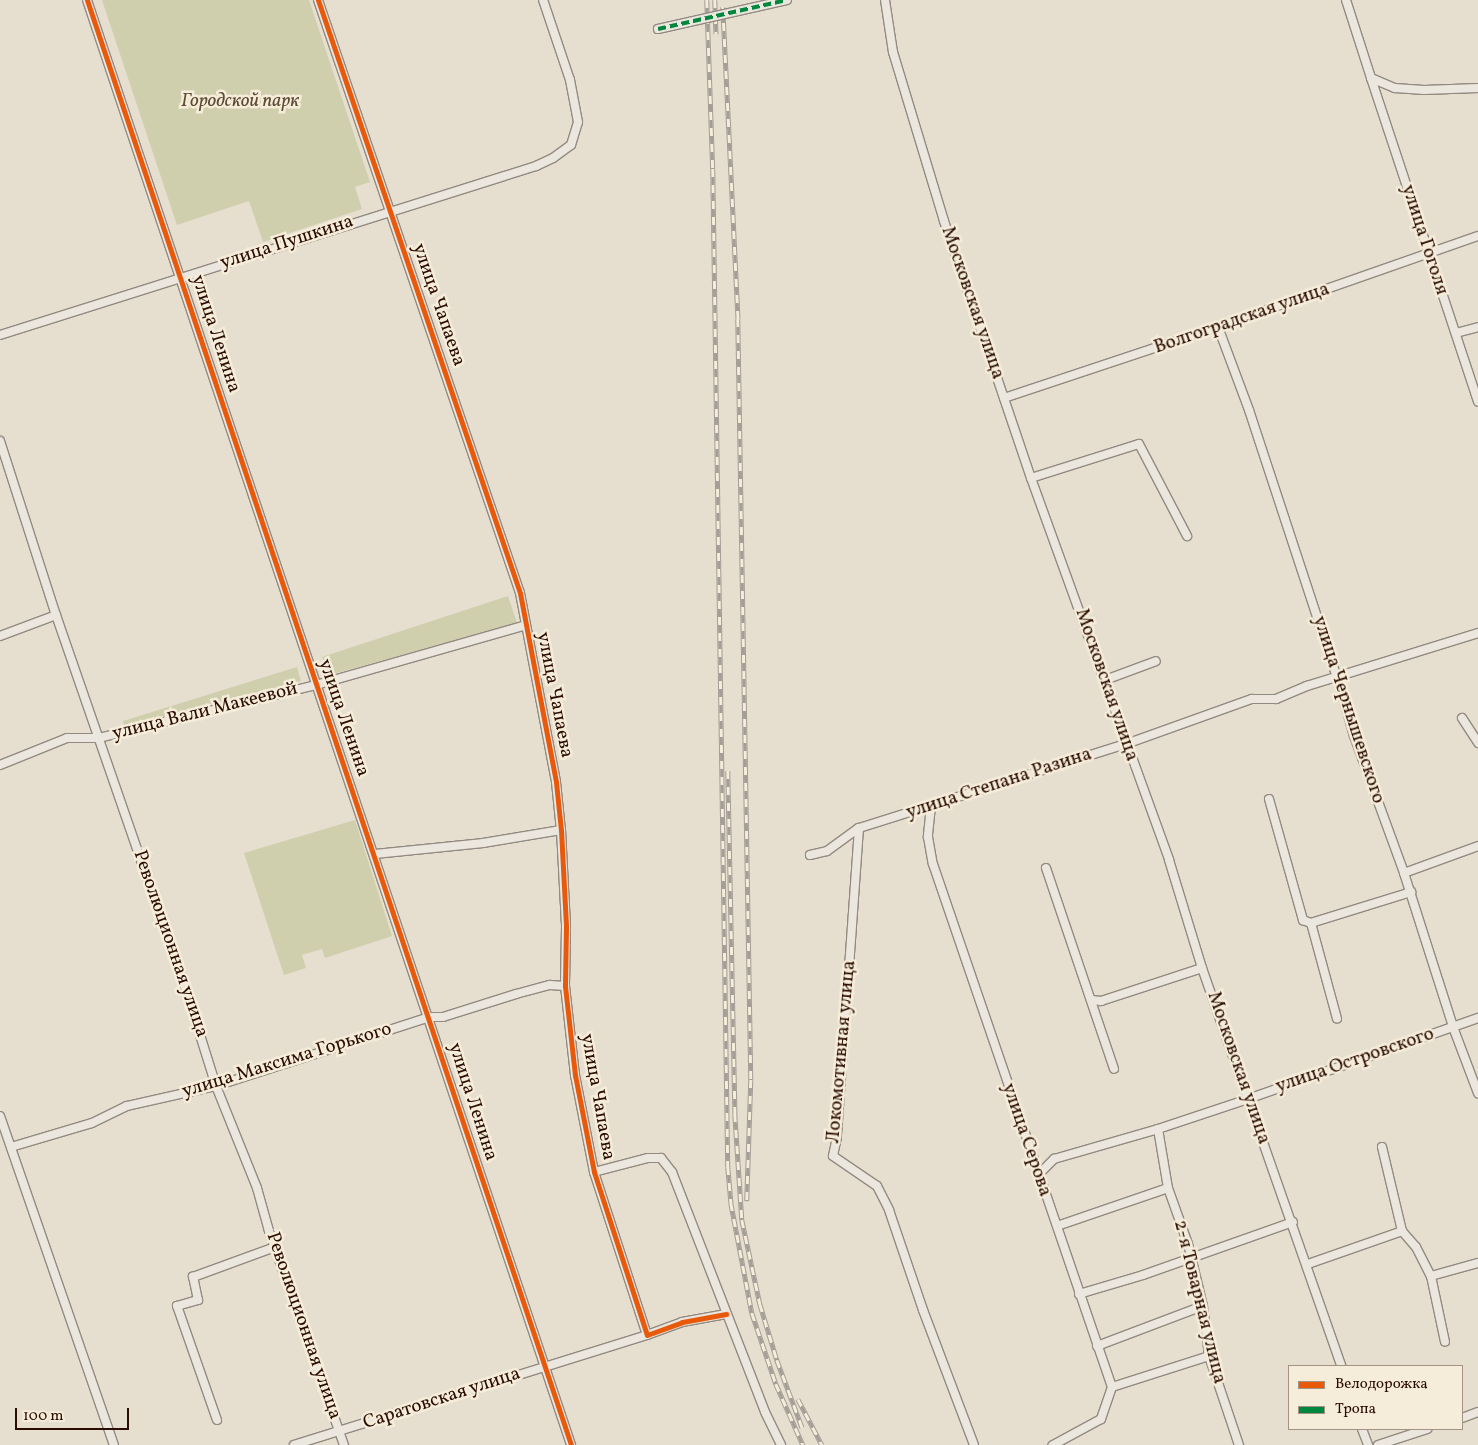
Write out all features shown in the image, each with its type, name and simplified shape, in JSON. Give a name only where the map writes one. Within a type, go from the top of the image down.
[{"type":"street","name":"улица Ленина","points":[[87,0],[316,685],[375,854],[571,1445]]},
{"type":"street","name":"улица Чапаева","points":[[318,0],[514,574],[526,625],[556,782],[561,830],[566,927],[565,986],[575,1075],[594,1172],[647,1335]]},
{"type":"street","name":"улица Пушкина","points":[[0,336],[389,211],[536,166],[553,158],[571,145],[578,122],[570,80],[543,0]]},
{"type":"street","points":[[658,29],[787,0]]},
{"type":"street","name":"Московская улица","points":[[885,0],[896,61],[944,221],[1031,478],[1169,860],[1202,968],[1308,1264],[1342,1365]]},
{"type":"street","name":"улица Гоголя","points":[[1346,0],[1478,402]]},
{"type":"street","points":[[1371,78],[1395,88],[1424,90],[1478,88]]},
{"type":"street","name":"Волгоградская улица","points":[[1004,398],[1218,327],[1478,236]]},
{"type":"street","name":"улица Чернышевского","points":[[1218,327],[1249,410],[1337,677],[1354,736],[1411,892],[1453,1027],[1478,1093]]},
{"type":"street","points":[[1456,333],[1478,327]]},
{"type":"street","name":"Революционная улица","points":[[0,441],[56,615],[190,1003],[216,1086],[257,1188],[344,1445]]},
{"type":"street","points":[[1031,478],[1139,444],[1187,536]]},
{"type":"street","points":[[0,636],[56,615]]},
{"type":"street","name":"улица Вали Макеевой","points":[[0,766],[67,738],[99,738],[316,685],[526,625]]},
{"type":"street","name":"улица Степана Разина","points":[[810,854],[827,851],[859,828],[1126,744],[1252,699],[1276,699],[1307,686],[1478,633]]},
{"type":"street","points":[[1105,680],[1156,661]]},
{"type":"street","points":[[1462,718],[1478,743]]},
{"type":"street","points":[[1270,799],[1302,920],[1311,922],[1411,892]]},
{"type":"street","name":"улица Серова","points":[[931,806],[928,837],[933,864],[1112,1387]]},
{"type":"street","name":"Локомотивная улица","points":[[859,828],[837,1137],[833,1156],[877,1186],[890,1210],[923,1310],[974,1445]]},
{"type":"street","points":[[375,854],[483,843],[561,830]]},
{"type":"street","points":[[1404,873],[1478,846]]},
{"type":"street","points":[[1046,868],[1114,1069]]},
{"type":"street","points":[[1311,922],[1337,1019]]},
{"type":"street","points":[[1091,1000],[1100,1001],[1202,968]]},
{"type":"street","name":"улица Максима Горького","points":[[11,1147],[92,1123],[126,1106],[216,1086],[429,1017],[442,1017],[516,994],[550,986],[565,986]]},
{"type":"street","name":"улица Островского","points":[[1038,1175],[1054,1159],[1158,1129],[1478,1018]]},
{"type":"street","points":[[0,1116],[114,1445]]},
{"type":"street","name":"2-я Товарная улица","points":[[1158,1129],[1168,1188],[1203,1306],[1208,1356],[1239,1445]]},
{"type":"street","points":[[1382,1148],[1402,1231],[1416,1247],[1431,1276],[1445,1342]]},
{"type":"street","points":[[594,1172],[648,1158],[661,1158],[672,1172],[765,1412],[781,1445]]},
{"type":"street","points":[[1057,1226],[1168,1188]]},
{"type":"street","points":[[1079,1294],[1293,1222]]},
{"type":"street","points":[[1308,1264],[1402,1231]]},
{"type":"street","points":[[217,1420],[177,1306],[198,1300],[193,1277],[276,1247]]},
{"type":"street","points":[[1431,1276],[1478,1263]]},
{"type":"street","points":[[1097,1346],[1203,1306]]},
{"type":"street","points":[[647,1335],[682,1322],[726,1314]]},
{"type":"street","name":"Саратовская улица","points":[[294,1445],[647,1335]]},
{"type":"street","points":[[1053,1445],[1101,1418],[1112,1387],[1208,1356]]},
{"type":"street","points":[[1463,1418],[1478,1412]]},
{"type":"street","points":[[1362,1430],[1368,1445]]},
{"type":"street","points":[[1378,1445],[1424,1430]]},
{"type":"green space","name":"Городской парк","points":[[102,0],[309,0],[370,182],[355,187],[362,209],[263,242],[249,201],[177,225]]},
{"type":"green space","points":[[508,596],[517,623],[329,675],[322,657]]},
{"type":"green space","points":[[297,667],[301,681],[124,726],[123,721]]},
{"type":"green space","points":[[355,820],[392,936],[325,958],[322,949],[302,955],[306,968],[284,975],[244,853]]},
{"type":"railway","points":[[707,0],[713,169],[728,1167],[731,1203],[752,1313],[776,1384],[803,1445]]},
{"type":"railway","points":[[715,0],[716,34]]},
{"type":"railway","points":[[723,7],[738,319],[751,1080],[747,1201]]},
{"type":"railway","points":[[728,771],[735,1114],[742,1220],[760,1304],[777,1360],[802,1427]]},
{"type":"railway","points":[[798,1399],[822,1445]]},
{"type":"marked path","points":[[658,29],[787,0]]},
{"type":"cycle path","points":[[87,0],[571,1445]]},
{"type":"cycle path","points":[[318,0],[520,593],[556,782],[561,830],[566,927],[565,986],[575,1075],[594,1172],[647,1335],[682,1322],[726,1314]]}]
